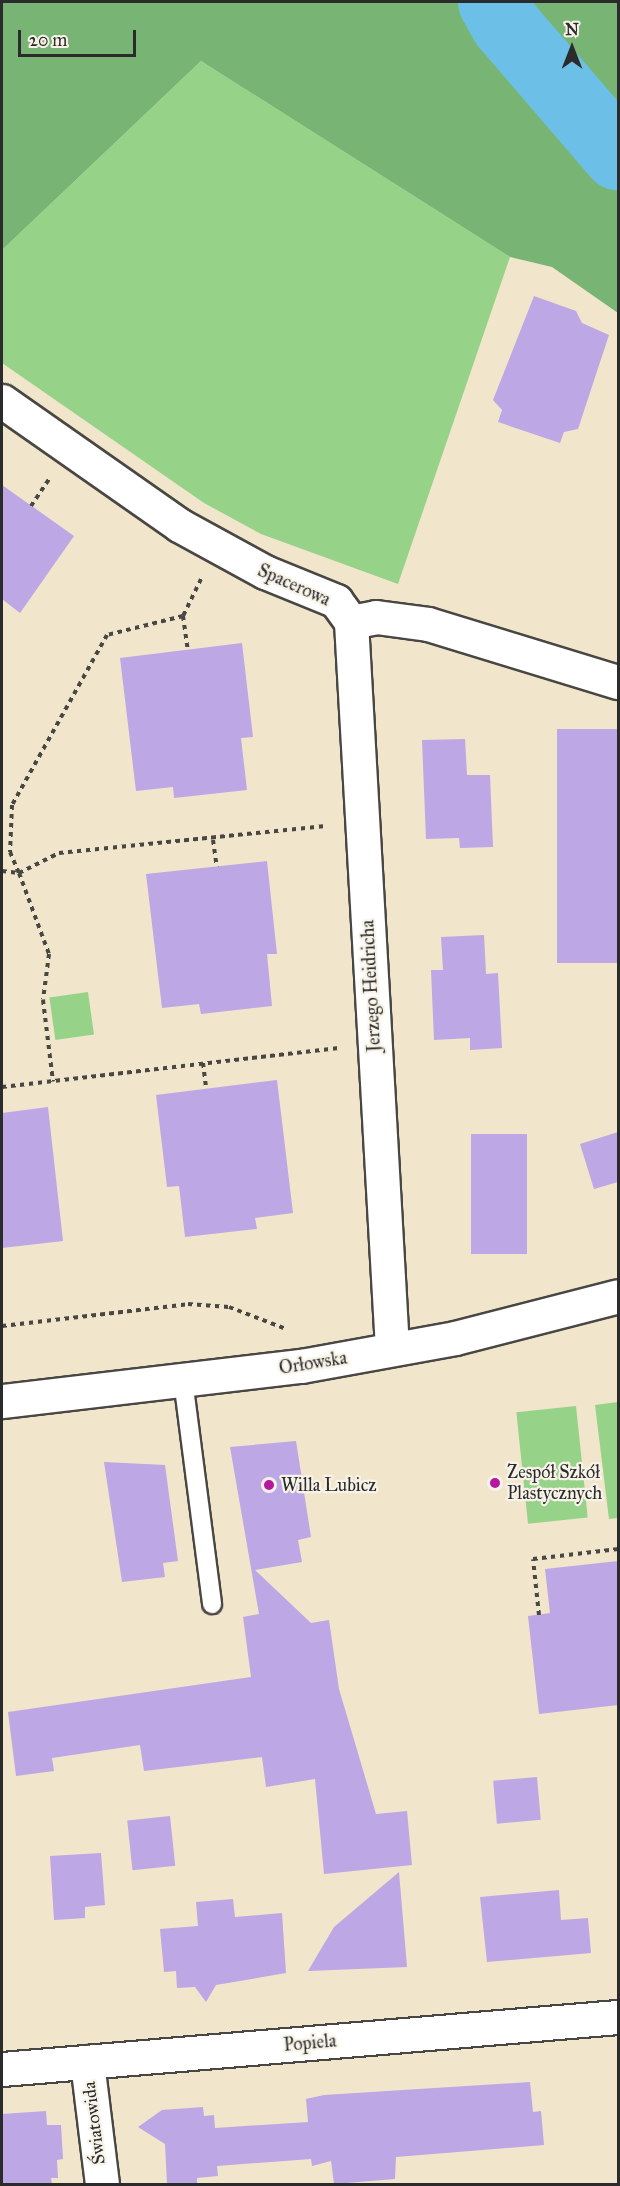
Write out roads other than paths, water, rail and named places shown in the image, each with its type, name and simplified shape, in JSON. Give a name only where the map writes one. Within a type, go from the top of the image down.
[{"type":"street","name":"Spacerowa","points":[[2,401],[179,525],[265,573],[336,601],[351,622]]},
{"type":"street","points":[[351,622],[376,617],[428,624],[618,682]]},
{"type":"street","name":"Jerzego Heidricha","points":[[351,622],[392,1350]]},
{"type":"street","name":"Orłowska","points":[[2,1401],[183,1380],[392,1350],[618,1296]]},
{"type":"street","name":"Popiela","points":[[2,2069],[618,2017]]},
{"type":"street","name":"Światowida","points":[[87,2062],[102,2184]]},
{"type":"lane","points":[[183,1380],[212,1604]]},
{"type":"waterway","points":[[493,2],[506,25],[618,155]]},
{"type":"place","name":"Zespół Szkół Plastycznych","points":[[495,1483]]},
{"type":"place","name":"Willa Lubicz","points":[[269,1485]]}]
